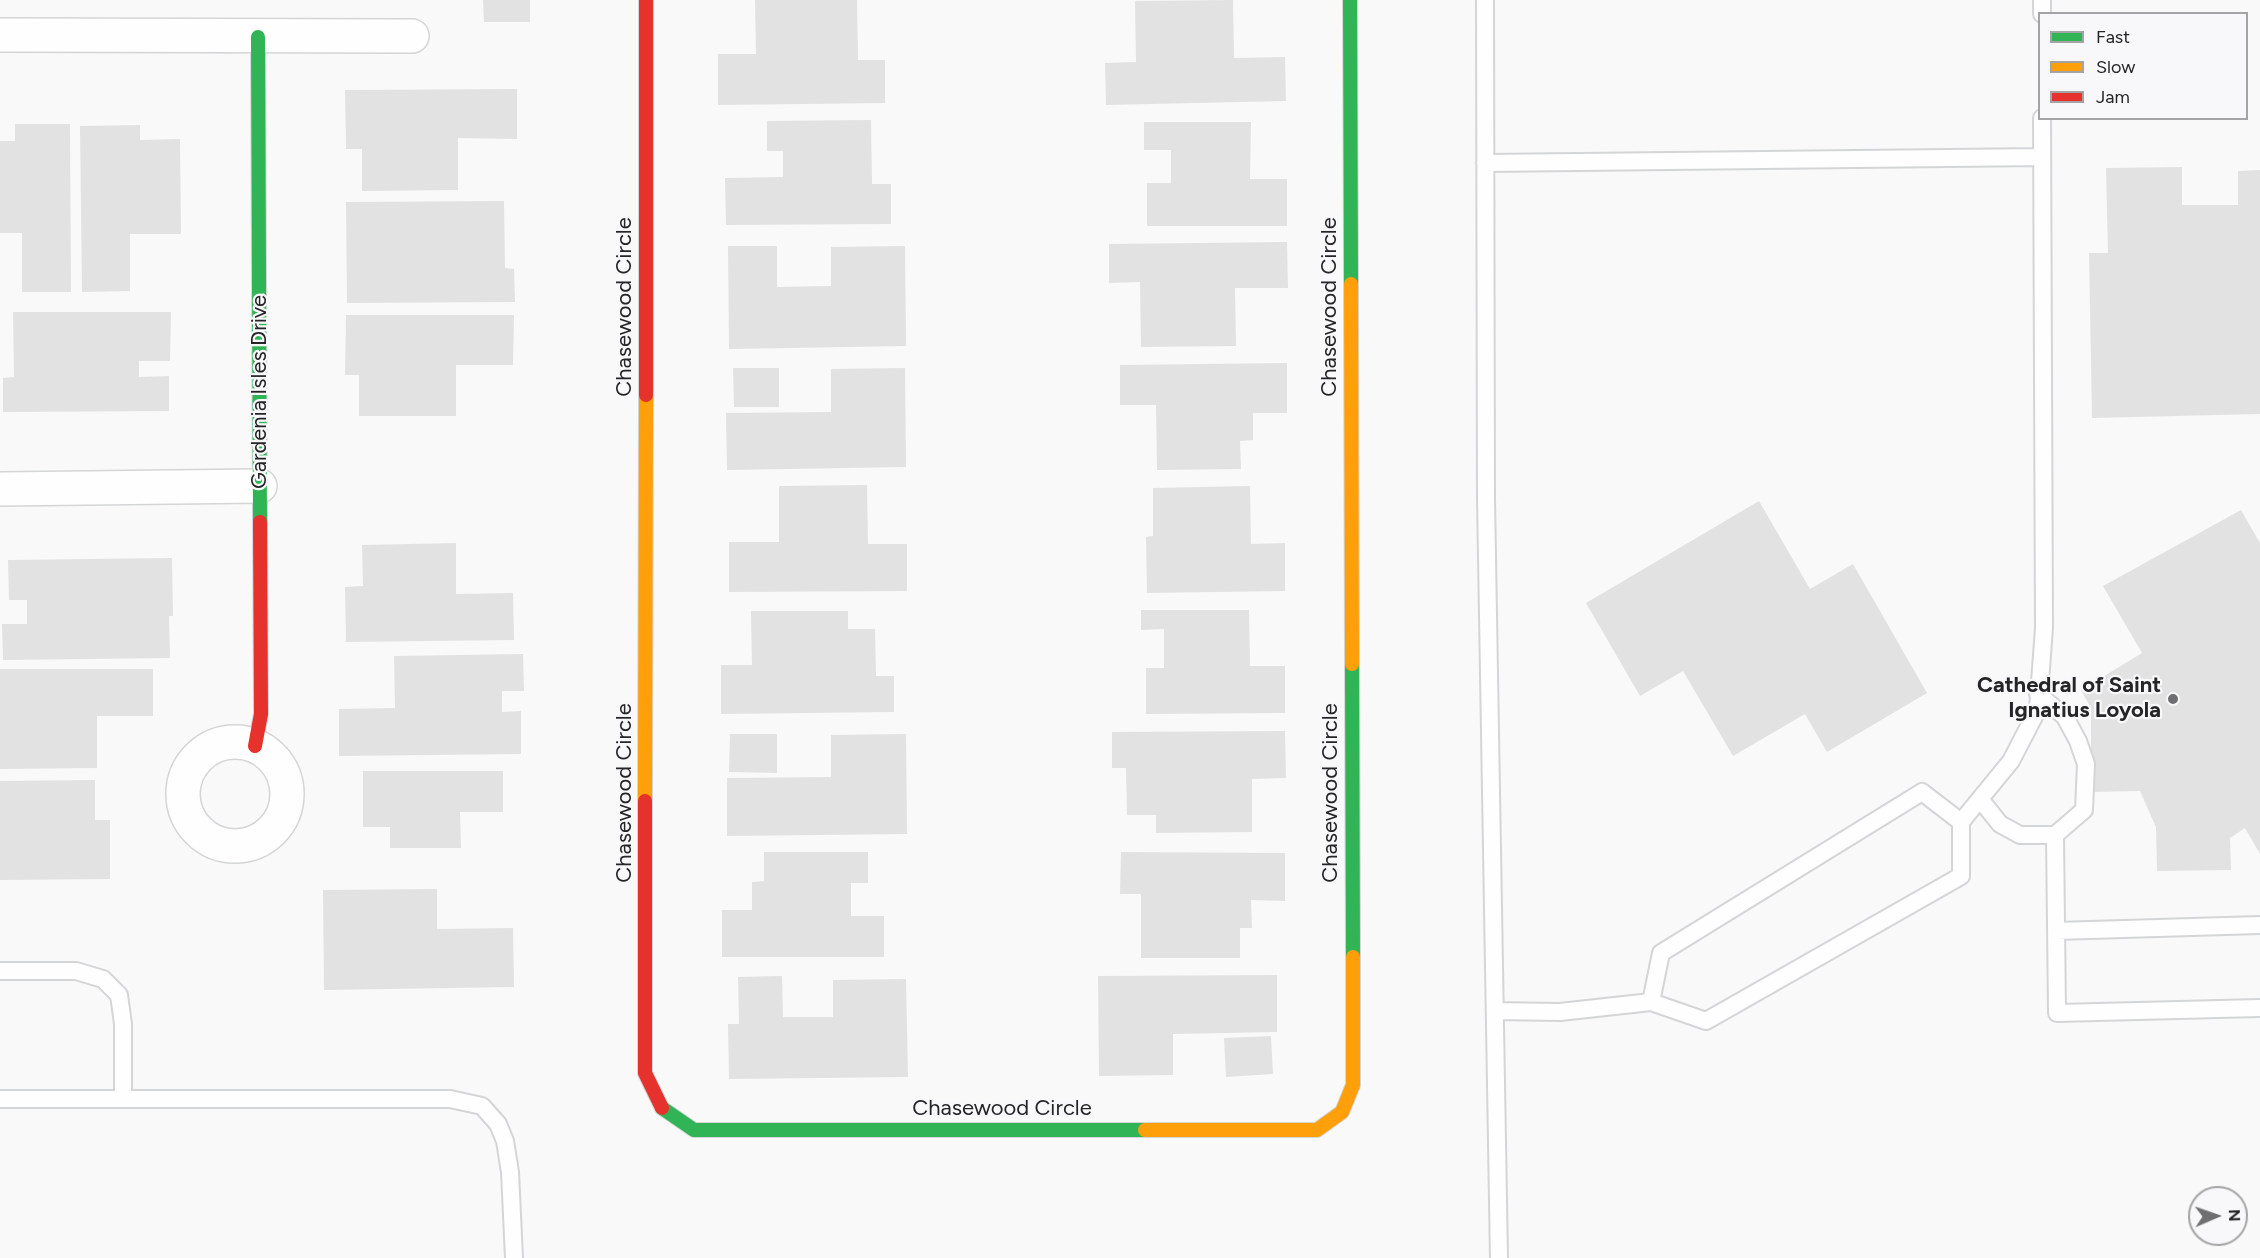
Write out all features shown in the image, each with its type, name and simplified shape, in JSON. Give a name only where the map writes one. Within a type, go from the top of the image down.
[{"type":"street","name":"Chasewood Circle","points":[[646,0],[645,1073],[663,1110],[694,1130],[1317,1130],[1342,1112],[1353,1085],[1350,0]]},
{"type":"street","points":[[0,35],[412,36]]},
{"type":"street","name":"Gardenia Isles Drive","points":[[255,746],[261,714],[258,37]]},
{"type":"street","points":[[0,489],[261,486]]},
{"type":"lane","points":[[1485,0],[1486,498],[1500,1258]]},
{"type":"lane","points":[[1495,1011],[1560,1012],[1651,1002],[1706,1020],[1961,876],[1961,822],[2011,761],[2038,709],[2044,628],[2042,120]]},
{"type":"lane","points":[[1485,163],[2042,157]]},
{"type":"lane","points":[[1980,799],[2000,824],[2020,835],[2055,835],[2084,810],[2086,764],[2078,741],[2065,717],[2038,694]]},
{"type":"lane","points":[[1651,1002],[1661,953],[1922,792],[1961,822]]},
{"type":"lane","points":[[2055,835],[2057,1013],[2260,1008]]},
{"type":"lane","points":[[2056,931],[2260,925]]},
{"type":"lane","points":[[0,971],[76,971],[103,979],[118,995],[123,1024],[123,1099]]},
{"type":"lane","points":[[0,1099],[450,1099],[482,1106],[498,1124],[505,1141],[510,1172],[514,1258]]},
{"type":"building","points":[[483,0],[530,0],[530,22],[484,22]]},
{"type":"building","points":[[755,0],[857,0],[858,60],[885,60],[885,103],[718,105],[718,54],[756,54]]},
{"type":"building","points":[[1233,0],[1234,58],[1285,57],[1286,101],[1106,105],[1105,63],[1136,62],[1135,1]]},
{"type":"building","points":[[517,89],[517,139],[458,138],[458,190],[362,191],[362,149],[346,149],[345,90]]},
{"type":"building","points":[[871,120],[872,184],[891,184],[891,224],[726,225],[725,178],[783,177],[783,151],[767,151],[767,121]]},
{"type":"building","points":[[1144,122],[1251,122],[1250,179],[1287,179],[1287,226],[1147,226],[1147,183],[1171,183],[1171,150],[1144,150]]},
{"type":"building","points":[[15,124],[70,124],[71,292],[22,292],[22,233],[0,233],[0,141],[15,141]]},
{"type":"building","points":[[140,125],[140,140],[180,139],[181,234],[130,234],[130,291],[82,292],[80,126]]},
{"type":"building","points":[[2182,167],[2182,205],[2238,205],[2238,171],[2260,170],[2260,414],[2092,418],[2089,253],[2108,253],[2106,168]]},
{"type":"building","points":[[504,201],[505,268],[514,269],[515,302],[347,303],[346,202]]},
{"type":"building","points":[[1287,242],[1288,288],[1235,288],[1236,346],[1141,347],[1140,282],[1109,283],[1109,244]]},
{"type":"building","points":[[728,246],[777,246],[777,287],[831,286],[831,247],[905,246],[906,346],[729,349]]},
{"type":"building","points":[[13,312],[171,312],[170,361],[139,361],[139,377],[169,376],[169,411],[3,412],[3,378],[14,377]]},
{"type":"building","points":[[346,315],[514,315],[513,365],[456,365],[456,416],[359,416],[359,375],[345,375]]},
{"type":"building","points":[[1287,363],[1287,413],[1253,413],[1253,440],[1240,441],[1241,469],[1157,470],[1156,405],[1120,405],[1120,365]]},
{"type":"building","points":[[733,368],[779,368],[779,407],[734,407]]},
{"type":"building","points":[[905,368],[906,467],[727,470],[726,413],[831,412],[831,369]]},
{"type":"building","points":[[867,485],[868,544],[907,544],[907,591],[729,592],[729,542],[779,542],[779,486]]},
{"type":"building","points":[[1250,486],[1251,544],[1285,543],[1285,591],[1147,593],[1146,537],[1153,536],[1153,488]]},
{"type":"building","points":[[1759,501],[1810,589],[1853,564],[1927,693],[1827,752],[1805,714],[1733,756],[1683,671],[1640,696],[1586,603]]},
{"type":"building","name":"Cathedral of Saint Ignatius Loyola","points":[[2241,510],[2260,543],[2260,854],[2245,828],[2230,838],[2231,870],[2157,871],[2156,827],[2140,791],[2091,792],[2091,708],[2081,690],[2142,653],[2103,586]]},
{"type":"building","points":[[456,543],[456,594],[513,593],[514,640],[346,642],[345,587],[363,586],[362,545]]},
{"type":"building","points":[[172,558],[173,616],[169,616],[170,658],[3,660],[2,624],[27,624],[27,600],[9,600],[8,560]]},
{"type":"building","points":[[1141,610],[1249,610],[1250,666],[1285,666],[1285,713],[1146,714],[1146,668],[1164,668],[1164,629],[1141,630]]},
{"type":"building","points":[[751,611],[848,611],[848,629],[875,629],[876,676],[894,676],[894,712],[721,714],[721,665],[752,665]]},
{"type":"building","points":[[523,654],[524,691],[502,691],[502,712],[521,711],[521,754],[339,756],[339,709],[395,708],[394,656]]},
{"type":"building","points":[[0,669],[153,669],[153,716],[97,716],[97,768],[0,769]]},
{"type":"building","points":[[1285,731],[1286,778],[1252,779],[1252,832],[1156,833],[1156,815],[1127,815],[1126,768],[1112,768],[1112,732]]},
{"type":"building","points":[[730,734],[777,734],[777,773],[729,772]]},
{"type":"building","points":[[906,734],[907,834],[727,836],[727,778],[831,777],[831,735]]},
{"type":"building","points":[[363,771],[503,771],[503,812],[460,812],[461,848],[390,848],[390,827],[363,827]]},
{"type":"building","points":[[95,780],[95,820],[110,820],[110,879],[0,880],[0,781]]},
{"type":"building","points":[[764,852],[868,852],[868,883],[851,883],[851,916],[884,916],[884,957],[722,957],[722,910],[752,910],[752,882],[764,881]]},
{"type":"building","points":[[1121,852],[1285,853],[1285,901],[1251,900],[1252,928],[1240,928],[1240,958],[1141,958],[1141,894],[1120,894]]},
{"type":"building","points":[[437,889],[437,929],[513,928],[514,987],[324,990],[323,890]]},
{"type":"building","points":[[1277,975],[1277,1032],[1173,1034],[1173,1075],[1099,1076],[1098,976]]},
{"type":"building","points":[[782,976],[783,1017],[833,1017],[833,980],[906,979],[908,1077],[729,1079],[728,1024],[739,1024],[738,977]]},
{"type":"building","points":[[1271,1036],[1273,1074],[1226,1077],[1224,1038]]},
{"type":"traffic: fast","points":[[1350,0],[1351,284]]},
{"type":"traffic: fast","points":[[258,37],[260,522]]},
{"type":"traffic: fast","points":[[1352,664],[1353,957]]},
{"type":"traffic: fast","points":[[662,1108],[694,1130],[1145,1130]]},
{"type":"traffic: slow","points":[[1351,284],[1352,664]]},
{"type":"traffic: slow","points":[[645,801],[646,395]]},
{"type":"traffic: slow","points":[[1145,1130],[1317,1130],[1342,1112],[1353,1085],[1353,957]]},
{"type":"traffic: jam","points":[[646,0],[646,395]]},
{"type":"traffic: jam","points":[[255,746],[261,714],[260,522]]},
{"type":"traffic: jam","points":[[645,801],[645,1073],[662,1108]]},
{"type":"place","name":"Cathedral of Saint Ignatius Loyola","points":[[2173,699]]}]
